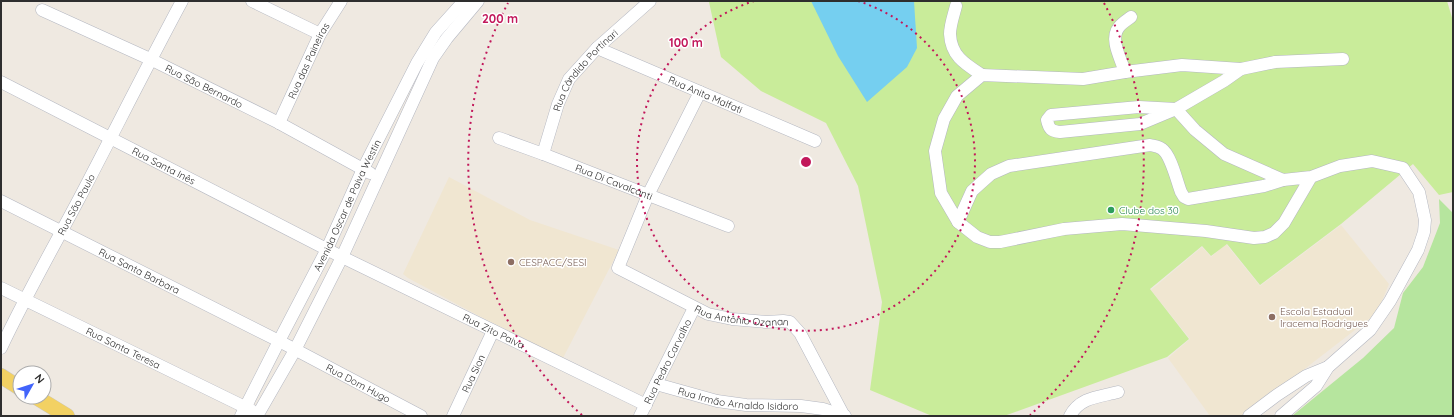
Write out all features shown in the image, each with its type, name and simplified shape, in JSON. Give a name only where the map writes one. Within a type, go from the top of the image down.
[{"type":"main road","points":[[1,376],[12,383]]},
{"type":"main road","points":[[49,405],[67,416]]},
{"type":"street","name":"Rua São Paulo","points":[[1,348],[24,300],[62,231],[182,1]]},
{"type":"street","points":[[252,1],[320,34]]},
{"type":"street","name":"Rua das Paineiras","points":[[279,123],[320,34],[341,1]]},
{"type":"street","name":"Rua Cândido Portinari","points":[[543,154],[558,104],[569,79],[597,48],[650,1]]},
{"type":"street","name":"Avenida Oscar de Paiva Westin","points":[[243,412],[327,249],[363,169],[417,62],[436,32],[471,2]]},
{"type":"street","name":"Avenida Oscar de Paiva Westin","points":[[258,415],[295,350],[342,257],[433,58],[471,2]]},
{"type":"street","points":[[956,6],[950,34],[954,53],[965,64],[982,75],[1083,79],[1125,72],[1182,66],[1241,69],[1275,62],[1343,59]]},
{"type":"street","name":"Rua São Bernardo","points":[[42,10],[150,60],[279,123],[378,178]]},
{"type":"street","points":[[1125,72],[1116,46],[1115,34],[1118,28],[1131,17]]},
{"type":"street","name":"Rua Anita Malfati","points":[[597,48],[815,141]]},
{"type":"street","points":[[1241,69],[1176,109],[1140,124],[1060,132],[1053,132],[1048,127],[1047,120],[1051,115],[1059,113],[1139,107],[1176,109],[1195,130],[1224,154],[1283,180]]},
{"type":"street","points":[[982,75],[958,96],[944,119],[935,151],[941,193],[958,222],[977,237],[990,242],[1000,242],[1064,229],[1122,224],[1206,231],[1254,238],[1265,237],[1274,233],[1284,222],[1311,178]]},
{"type":"street","name":"Rua Santa Inês","points":[[1,82],[342,257]]},
{"type":"street","points":[[648,195],[700,92]]},
{"type":"street","name":"Rua Di Cavalcanti","points":[[499,138],[728,226]]},
{"type":"street","points":[[958,222],[972,191],[991,174],[1010,166],[1150,145],[1164,150],[1180,192],[1188,199],[1264,186],[1283,180],[1311,178],[1340,166],[1372,161],[1403,168],[1419,192],[1425,220],[1424,232],[1418,250],[1383,312],[1370,330],[1328,367],[1316,386],[1285,413],[1277,395]]},
{"type":"street","name":"Rua Antônio Ozanan","points":[[648,195],[618,268],[708,314],[732,319],[766,322],[790,322],[800,333],[844,416]]},
{"type":"street","name":"Rua Santa Barbara","points":[[1,201],[295,350]]},
{"type":"street","name":"Rua Zito Paiva","points":[[342,257],[493,331],[643,411]]},
{"type":"street","name":"Rua Santa Teresa","points":[[1,288],[243,412],[258,415]]},
{"type":"street","name":"Rua Pedro Carvalho","points":[[643,411],[694,308]]},
{"type":"street","name":"Rua Sion","points":[[453,416],[493,331]]},
{"type":"street","name":"Rua Dom Hugo","points":[[295,350],[421,416]]},
{"type":"street","points":[[1249,416],[1306,376],[1328,367]]},
{"type":"street","name":"Rua Irmão Arnaldo Isidoro","points":[[656,384],[717,401],[746,405],[801,406],[823,409],[844,416]]},
{"type":"street","points":[[1070,416],[1077,406],[1086,400],[1118,392]]},
{"type":"shaded area","name":"CESPACC/SESI","points":[[449,177],[530,220],[619,250],[563,358],[481,317],[403,274]]},
{"type":"shaded area","name":"Escola Estadual Iracema Rodrigues","points":[[1341,225],[1389,284],[1377,313],[1244,416],[1210,416],[1168,358],[1190,339],[1151,290],[1202,247],[1211,257],[1226,244],[1260,286]]},
{"type":"green space","name":"Clube dos 30","points":[[710,1],[1447,1],[1453,21],[1453,192],[1439,195],[1413,164],[1341,224],[1260,285],[1227,244],[1211,256],[1202,246],[1150,289],[1189,339],[1167,357],[1004,416],[932,416],[870,390],[882,302],[858,186],[826,123],[761,91],[721,57]]},
{"type":"green space","points":[[1439,199],[1453,213],[1453,416],[1292,416],[1363,358],[1394,328],[1403,293],[1423,267],[1440,223]]},
{"type":"water","points":[[811,1],[914,1],[917,48],[907,67],[867,102],[838,56]]},
{"type":"place","name":"Clube dos 30","points":[[1111,210]]},
{"type":"place","name":"CESPACC/SESI","points":[[511,262]]},
{"type":"place","name":"Escola Estadual Iracema Rodrigues","points":[[1272,317]]}]
